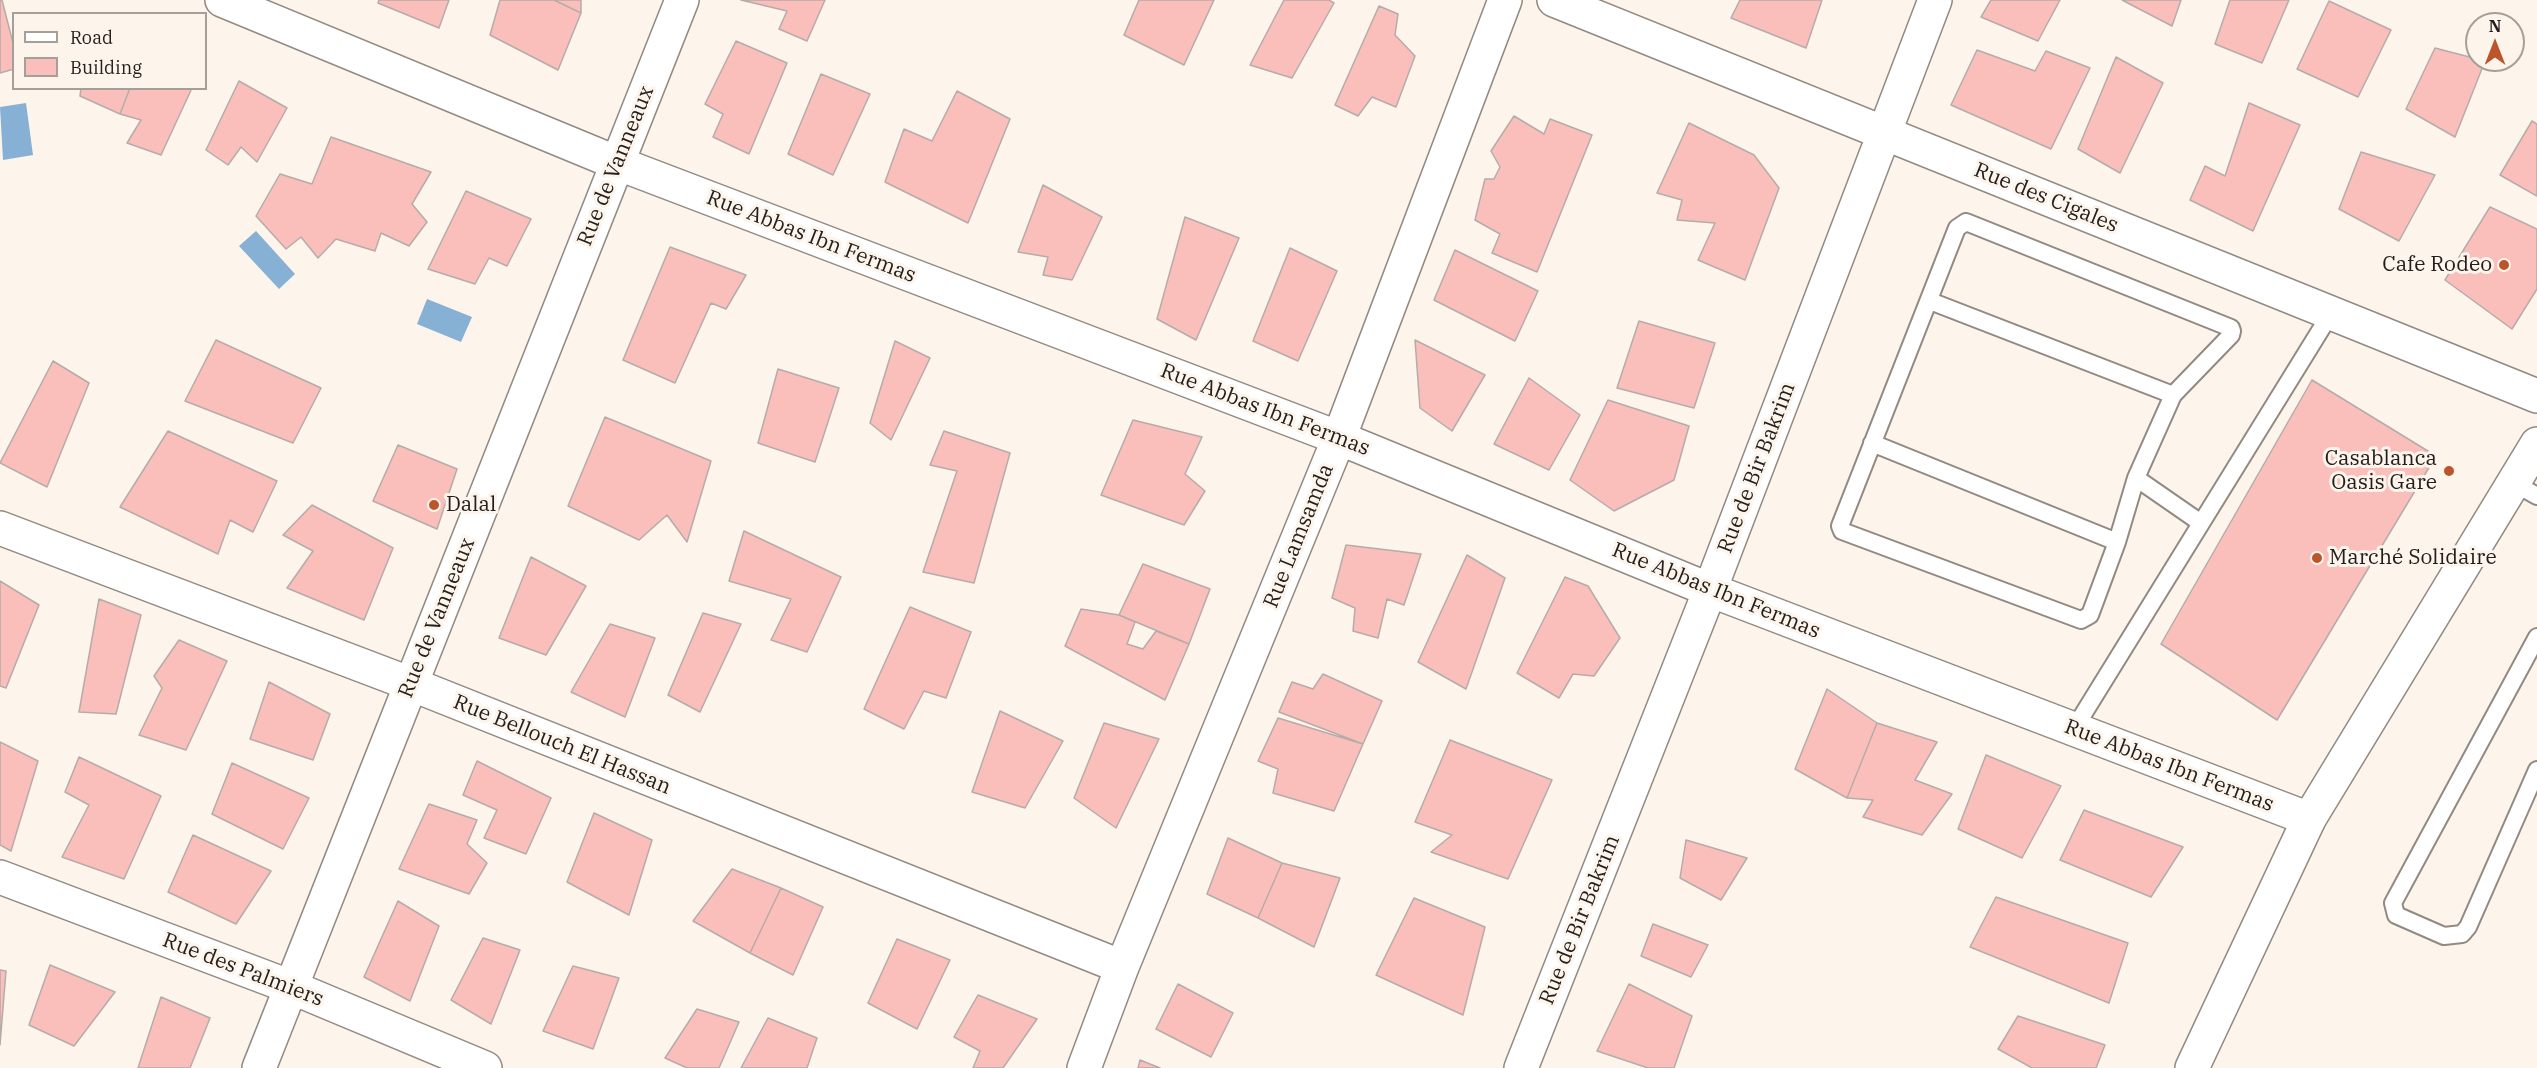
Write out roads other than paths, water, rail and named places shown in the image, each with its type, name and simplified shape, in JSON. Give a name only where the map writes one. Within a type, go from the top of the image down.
[{"type":"street","name":"Rue Abbas Ibn Fermas","points":[[222,0],[617,163],[1339,438],[1710,590],[2309,819]]},
{"type":"street","name":"Rue de Vanneaux","points":[[259,1068],[682,0]]},
{"type":"street","name":"Rue Lamsamda","points":[[1084,1068],[1122,968],[1339,438],[1505,0]]},
{"type":"street","name":"Rue des Cigales","points":[[1554,0],[2537,396]]},
{"type":"street","name":"Rue de Bir Bakrim","points":[[1521,1068],[1710,590],[1935,0]]},
{"type":"street","points":[[2192,1068],[2309,819],[2526,489],[2537,444]]},
{"type":"street","name":"Rue Bellouch El Hassan","points":[[0,528],[411,684],[1122,968]]},
{"type":"street","name":"Rue des Palmiers","points":[[0,877],[291,987],[484,1068]]},
{"type":"lane","points":[[1966,222],[2231,327],[2231,335],[2173,395],[2136,478],[2117,542],[2090,615],[2081,620],[1842,531],[1842,520],[1930,302],[1957,228],[1966,222]]},
{"type":"lane","points":[[1930,302],[2173,395]]},
{"type":"lane","points":[[2074,729],[2331,313]]},
{"type":"lane","points":[[1872,443],[2117,542]]},
{"type":"lane","points":[[2136,478],[2201,523]]},
{"type":"lane","points":[[2537,637],[2392,903],[2396,915],[2444,936],[2462,934],[2468,927],[2537,770]]},
{"type":"water","points":[[26,103],[33,155],[3,160],[0,107]]},
{"type":"water","points":[[256,231],[295,274],[279,289],[239,246]]},
{"type":"water","points":[[427,299],[472,317],[461,342],[417,324]]},
{"type":"place","name":"Cafe Rodeo","points":[[2504,265]]},
{"type":"place","name":"Casablanca Oasis Gare","points":[[2449,471]]},
{"type":"place","name":"Dalal","points":[[434,505]]},
{"type":"place","name":"Marché Solidaire","points":[[2317,558]]}]
